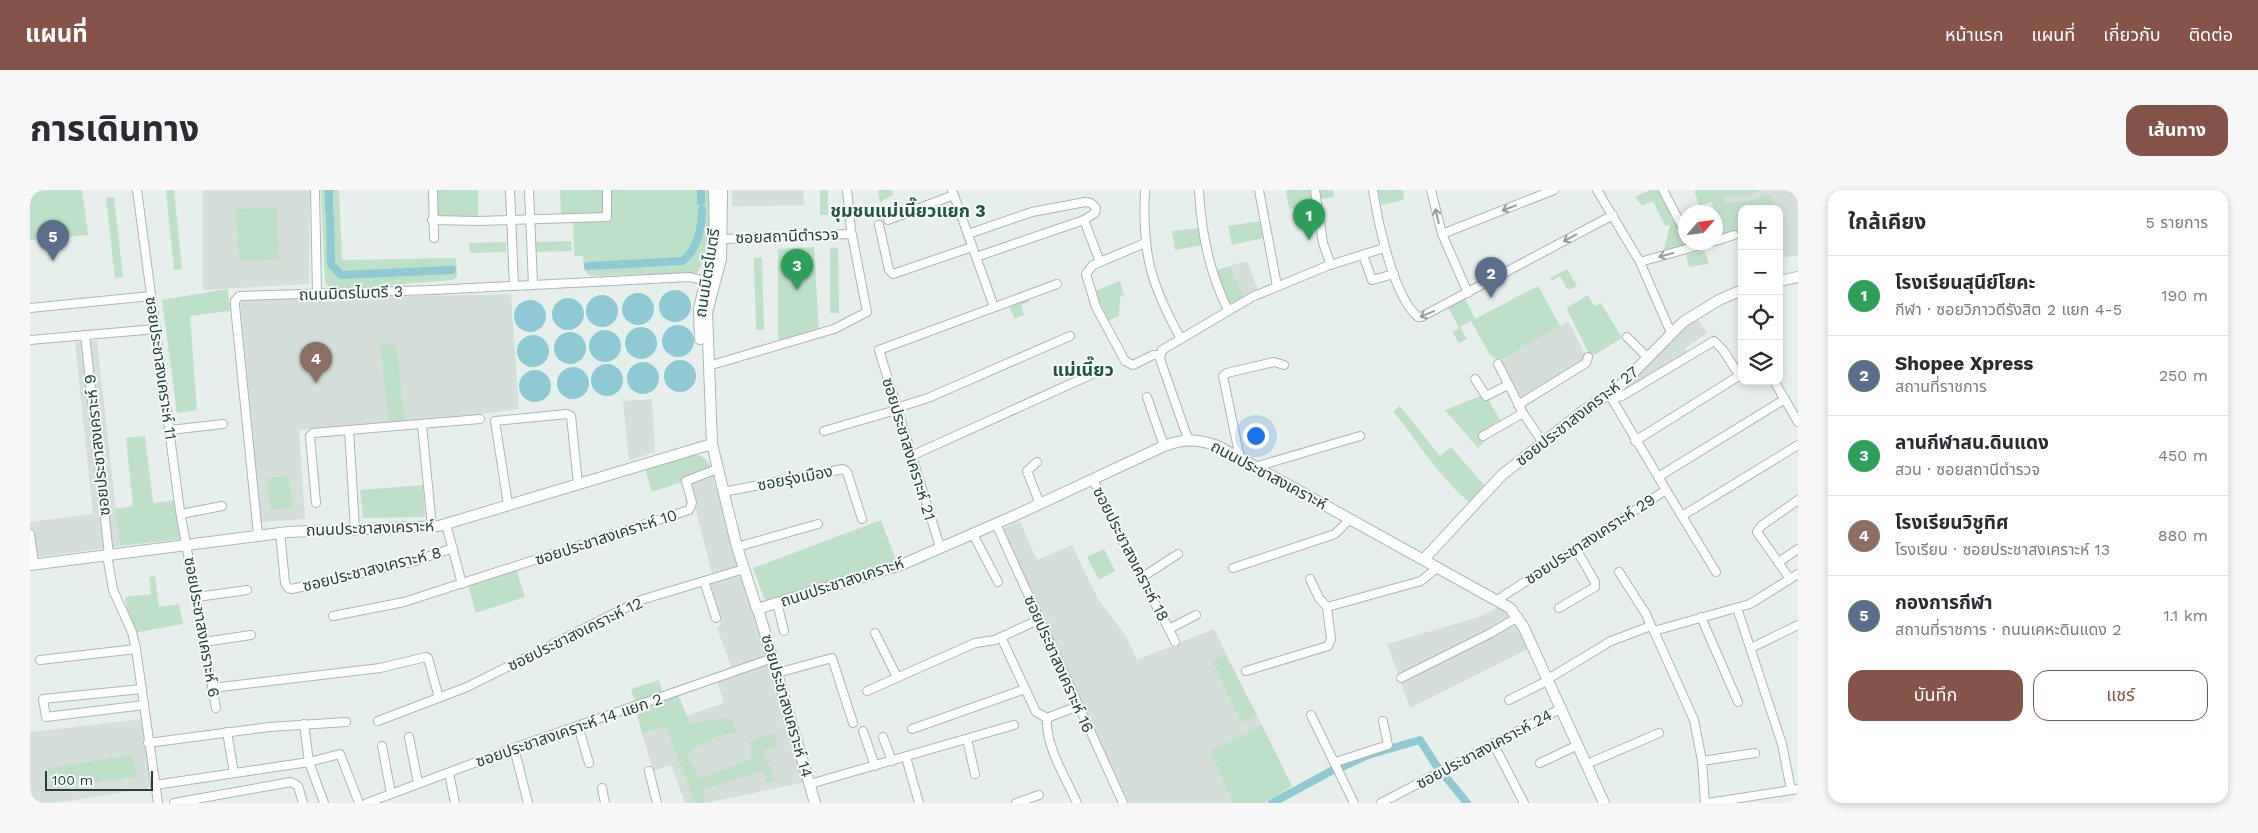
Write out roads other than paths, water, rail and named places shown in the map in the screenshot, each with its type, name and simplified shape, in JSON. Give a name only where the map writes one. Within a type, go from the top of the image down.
[{"type":"main road","name":"ถนนมิตรไมตรี","points":[[712,444],[706,429],[705,366],[698,309],[709,282],[715,242],[714,190]]},
{"type":"main road","points":[[709,282],[720,259],[723,239],[722,190]]},
{"type":"main road","points":[[1783,280],[1798,277]]},
{"type":"main road","name":"ซอยประชาสงเคราะห์ 27","points":[[1424,559],[1492,484],[1543,442],[1609,394],[1692,315],[1738,292]]},
{"type":"main road","name":"ถนนประชาสงเคราะห์","points":[[32,565],[188,546],[280,532],[432,527],[712,444],[737,548],[758,609],[888,570],[996,524],[1164,446],[1188,439],[1211,443],[1240,458],[1510,608],[1518,617],[1562,708],[1604,803]]},
{"type":"main road","name":"ซอยประชาสงเคราะห์ 14","points":[[758,609],[815,803]]},
{"type":"street","name":"ซอยประชาสงเคราะห์ 11","points":[[137,190],[181,514],[188,546]]},
{"type":"street","points":[[315,190],[317,294]]},
{"type":"street","points":[[433,190],[434,238]]},
{"type":"street","points":[[510,190],[514,286]]},
{"type":"street","points":[[529,190],[533,285]]},
{"type":"street","points":[[433,220],[530,220],[607,217],[607,190]]},
{"type":"street","points":[[705,366],[834,329],[867,312],[852,234],[847,190]]},
{"type":"street","points":[[1145,190],[1145,243],[1154,287],[1180,339]]},
{"type":"street","points":[[1199,190],[1202,227],[1211,268],[1228,310]]},
{"type":"street","points":[[1259,190],[1277,286]]},
{"type":"street","points":[[1315,190],[1322,243],[1331,265]]},
{"type":"street","points":[[1373,190],[1384,248],[1408,305],[1418,317],[1468,293],[1613,215]]},
{"type":"street","points":[[1431,190],[1442,234],[1468,293]]},
{"type":"street","points":[[1442,234],[1554,190]]},
{"type":"street","points":[[1597,190],[1640,262],[1671,333]]},
{"type":"street","points":[[1663,190],[1678,219]]},
{"type":"street","points":[[888,220],[953,192],[994,307],[1058,284]]},
{"type":"street","points":[[968,234],[1032,212],[1085,202],[1091,202],[1096,208],[1095,213],[1084,220],[976,257]]},
{"type":"street","points":[[1084,220],[1100,262]]},
{"type":"street","points":[[879,225],[889,270],[893,274],[972,247]]},
{"type":"street","name":"ซอยสถานีตำรวจ","points":[[723,239],[852,234]]},
{"type":"street","points":[[1723,239],[1734,235]]},
{"type":"street","points":[[1145,243],[1089,268],[1087,279],[1096,307],[1125,361],[1133,365],[1153,355],[1159,355]]},
{"type":"street","points":[[1159,355],[1162,350],[1228,310],[1277,286],[1331,265],[1384,248]]},
{"type":"street","points":[[1640,262],[1678,249]]},
{"type":"street","points":[[1362,255],[1372,280],[1394,274]]},
{"type":"street","name":"ถนนมิตรไมตรี 3","points":[[258,535],[235,301],[244,295],[317,294],[690,277],[709,282]]},
{"type":"street","points":[[30,308],[151,296]]},
{"type":"street","name":"ซอยประชาสงเคราะห์ 21","points":[[940,547],[879,350],[994,307]]},
{"type":"street","points":[[30,340],[156,329]]},
{"type":"street","name":"ซอยประชาสงเคราะห์ 9","points":[[85,335],[113,590],[132,632],[136,649],[148,744],[158,803]]},
{"type":"street","points":[[824,431],[928,398],[1070,336]]},
{"type":"street","points":[[1627,337],[1648,358]]},
{"type":"street","points":[[1609,394],[1614,398],[1622,396],[1710,342],[1717,342],[1738,371]]},
{"type":"street","points":[[1159,355],[1188,439]]},
{"type":"street","points":[[1518,405],[1586,363],[1588,357]]},
{"type":"street","points":[[1240,458],[1224,376],[1227,373],[1274,362],[1284,366]]},
{"type":"street","points":[[1498,364],[1518,405],[1543,442]]},
{"type":"street","points":[[912,456],[1097,372]]},
{"type":"street","points":[[1636,441],[1738,375]]},
{"type":"street","points":[[1475,379],[1486,396],[1508,385]]},
{"type":"street","points":[[1776,385],[1798,422]]},
{"type":"street","name":"ซอยประชาสงเคราะห์ 29","points":[[1497,600],[1666,490],[1609,394]]},
{"type":"street","points":[[1147,397],[1164,446]]},
{"type":"street","points":[[1658,477],[1785,399]]},
{"type":"street","points":[[1483,436],[1523,413]]},
{"type":"street","points":[[508,505],[495,421],[567,414],[571,416],[578,484]]},
{"type":"street","points":[[316,503],[310,434],[480,419]]},
{"type":"street","points":[[170,430],[223,424]]},
{"type":"street","points":[[422,425],[432,527]]},
{"type":"street","points":[[349,430],[355,529]]},
{"type":"street","points":[[1255,467],[1360,436]]},
{"type":"street","points":[[1682,516],[1798,444]]},
{"type":"street","points":[[1037,462],[1027,471],[1040,504]]},
{"type":"street","name":"ซอยประชาสงเคราะห์ 10","points":[[333,616],[404,602],[688,510],[692,503],[686,481],[717,469]]},
{"type":"street","name":"ซอยรุ่งเมือง","points":[[723,492],[843,469],[847,472],[862,519]]},
{"type":"street","name":"ซอยประชาสงเคราะห์ 18","points":[[1093,479],[1140,578],[1169,629],[1196,615]]},
{"type":"street","points":[[1666,490],[1716,572]]},
{"type":"street","points":[[1790,579],[1758,535],[1758,529],[1798,500]]},
{"type":"street","points":[[181,514],[222,506]]},
{"type":"street","points":[[1233,568],[1335,534],[1350,519]]},
{"type":"street","points":[[446,524],[462,584]]},
{"type":"street","points":[[737,548],[818,524]]},
{"type":"street","name":"ซอยประชาสงเคราะห์ 16","points":[[996,524],[1123,803]]},
{"type":"street","name":"ซอยประชาสงเคราะห์ 8","points":[[280,532],[285,583],[288,588],[292,589],[415,561],[453,548]]},
{"type":"street","points":[[30,534],[32,565]]},
{"type":"street","points":[[973,534],[998,582]]},
{"type":"street","name":"ซอยประชาสงเคราะห์ 6","points":[[188,546],[216,708]]},
{"type":"street","points":[[1559,608],[1595,587],[1595,582],[1576,549]]},
{"type":"street","points":[[1779,562],[1798,549]]},
{"type":"street","points":[[1140,578],[1178,554]]},
{"type":"street","points":[[1327,607],[1422,581],[1438,567]]},
{"type":"street","name":"ซอยประชาสงเคราะห์ 12","points":[[378,721],[467,687],[641,600],[744,569]]},
{"type":"street","points":[[1619,572],[1646,614],[1694,720],[1711,803],[1795,789],[1737,608]]},
{"type":"street","points":[[1509,700],[1548,680],[1611,641],[1750,604],[1798,574]]},
{"type":"street","points":[[1246,671],[1328,646],[1331,639],[1327,607],[1319,598],[1310,579]]},
{"type":"street","points":[[704,581],[716,618]]},
{"type":"street","points":[[197,597],[247,590]]},
{"type":"street","points":[[777,603],[784,631]]},
{"type":"street","points":[[1401,678],[1490,634],[1518,617]]},
{"type":"street","points":[[1701,617],[1738,702]]},
{"type":"street","points":[[867,691],[975,643],[1001,637],[1040,619]]},
{"type":"street","points":[[1750,648],[1798,624]]},
{"type":"street","points":[[1169,629],[1175,642]]},
{"type":"street","points":[[875,633],[897,677]]},
{"type":"street","points":[[204,642],[251,635]]},
{"type":"street","points":[[1001,637],[1036,712],[1047,718],[1078,706]]},
{"type":"street","points":[[40,660],[136,649]]},
{"type":"street","points":[[212,688],[380,668],[426,657],[428,658],[439,698]]},
{"type":"street","name":"ซอยประชาสงเคราะห์ 14 แยก 2","points":[[372,802],[391,793],[514,748],[773,658]]},
{"type":"street","points":[[778,674],[832,658],[853,723]]},
{"type":"street","points":[[142,689],[43,699],[46,717],[144,705]]},
{"type":"street","points":[[912,730],[1025,689]]},
{"type":"street","name":"ซอยประชาสงเคราะห์ 24","points":[[1380,803],[1562,708]]},
{"type":"street","points":[[1311,715],[1336,762],[1354,803]]},
{"type":"street","points":[[1047,718],[1047,728],[1057,759],[1077,803]]},
{"type":"street","points":[[1336,762],[1388,745],[1388,735],[1383,721]]},
{"type":"street","points":[[148,744],[228,732],[304,724],[346,722]]},
{"type":"street","points":[[304,724],[309,762],[324,803]]},
{"type":"street","points":[[810,784],[1014,725]]},
{"type":"street","points":[[578,726],[588,763]]},
{"type":"street","points":[[228,732],[234,773]]},
{"type":"street","points":[[863,732],[875,766]]},
{"type":"street","points":[[1587,764],[1658,733]]},
{"type":"street","points":[[409,737],[418,783]]},
{"type":"street","points":[[883,737],[892,761]]},
{"type":"street","points":[[967,739],[975,774]]},
{"type":"street","points":[[1493,743],[1524,803]]},
{"type":"street","points":[[1540,763],[1578,745]]},
{"type":"street","points":[[382,746],[391,793]]},
{"type":"street","points":[[514,748],[528,803]]},
{"type":"street","points":[[1702,762],[1755,753]]},
{"type":"street","points":[[155,785],[309,762],[340,754],[359,803]]},
{"type":"street","points":[[906,757],[919,803]]},
{"type":"street","points":[[649,771],[657,803]]},
{"type":"street","points":[[448,772],[455,803]]},
{"type":"street","points":[[174,803],[291,782],[298,786],[302,801]]},
{"type":"street","points":[[602,788],[605,803]]},
{"type":"street","points":[[1016,803],[1039,795]]},
{"type":"water","points":[[675,290],[687,294],[691,306],[687,318],[675,322],[663,318],[659,306],[663,294]]},
{"type":"water","points":[[638,293],[650,297],[654,309],[650,321],[638,325],[626,321],[622,309],[626,297]]},
{"type":"water","points":[[602,295],[614,299],[618,311],[614,323],[602,327],[590,323],[586,311],[590,299]]},
{"type":"water","points":[[568,298],[580,302],[584,314],[580,326],[568,330],[556,326],[552,314],[556,302]]},
{"type":"water","points":[[530,300],[542,304],[546,316],[542,328],[530,332],[518,328],[514,316],[518,304]]},
{"type":"water","points":[[678,325],[690,329],[694,341],[690,353],[678,357],[666,353],[662,341],[666,329]]},
{"type":"water","points":[[641,327],[653,331],[657,343],[653,355],[641,359],[629,355],[625,343],[629,331]]},
{"type":"water","points":[[605,330],[617,334],[621,346],[617,358],[605,362],[593,358],[589,346],[593,334]]},
{"type":"water","points":[[570,332],[582,336],[586,348],[582,360],[570,364],[558,360],[554,348],[558,336]]},
{"type":"water","points":[[533,335],[545,339],[549,351],[545,363],[533,367],[521,363],[517,351],[521,339]]},
{"type":"water","points":[[680,360],[692,364],[696,376],[692,388],[680,392],[668,388],[664,376],[668,364]]},
{"type":"water","points":[[643,362],[655,366],[659,378],[655,390],[643,394],[631,390],[627,378],[631,366]]},
{"type":"water","points":[[607,364],[619,368],[623,380],[619,392],[607,396],[595,392],[591,380],[595,368]]},
{"type":"water","points":[[573,367],[585,371],[589,383],[585,395],[573,399],[561,395],[557,383],[561,371]]},
{"type":"water","points":[[535,370],[547,374],[551,386],[547,398],[535,402],[523,398],[519,386],[523,374]]},
{"type":"waterway","points":[[329,190],[329,210]]},
{"type":"waterway","points":[[701,190],[701,202]]},
{"type":"waterway","points":[[588,266],[682,261],[687,257],[698,238],[702,210]]},
{"type":"waterway","points":[[330,216],[331,264],[341,275],[452,270]]},
{"type":"waterway","points":[[1344,766],[1368,755],[1420,740],[1436,765],[1467,803]]},
{"type":"waterway","points":[[1272,803],[1333,770]]},
{"type":"place","name":"โรงเรียนสุนีย์โยคะ","points":[[1309,240]]},
{"type":"place","name":"กองการกีฬา","points":[[53,261]]},
{"type":"place","name":"ลานกีฬาสน.ดินแดง","points":[[797,290]]},
{"type":"place","name":"Shopee Xpress","points":[[1491,298]]},
{"type":"place","name":"โรงเรียนวิชูทิศ","points":[[316,383]]},
{"type":"district","name":"ชุมชนแม่เนี๊ยวแยก 3","points":[[908,210]]},
{"type":"district","name":"แม่เนี๊ยว","points":[[1083,369]]}]
